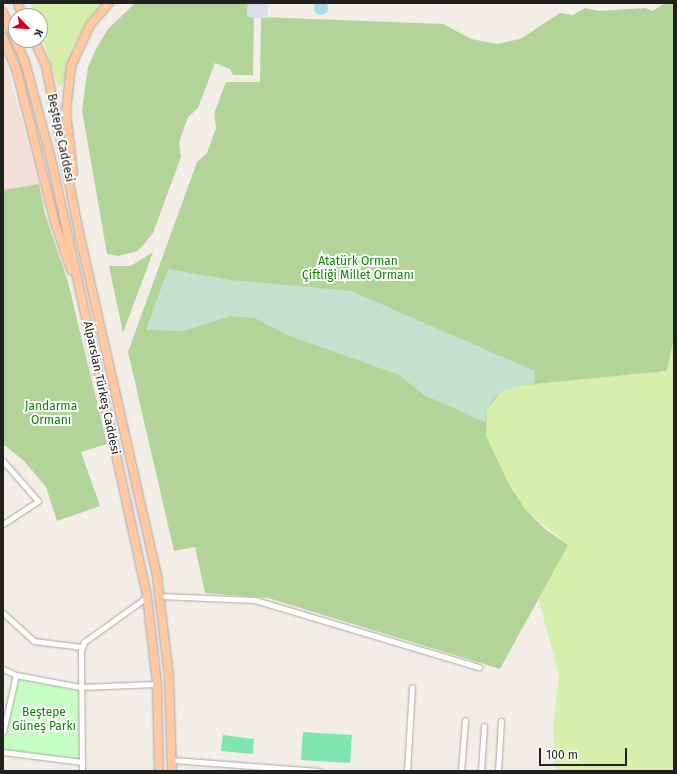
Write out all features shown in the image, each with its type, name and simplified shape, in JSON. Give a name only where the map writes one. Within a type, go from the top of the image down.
[{"type":"main road","points":[[80,237],[66,112],[67,87],[73,56],[81,40],[109,3]]},
{"type":"main road","points":[[18,4],[20,8]]},
{"type":"main road","name":"Alparslan Türkeş Caddesi","points":[[3,12],[25,62],[51,159],[147,597],[157,684],[159,771]]},
{"type":"main road","points":[[3,37],[17,72],[54,223],[81,299]]},
{"type":"main road","name":"Beştepe Caddesi","points":[[38,48],[46,66],[80,237]]},
{"type":"main road","name":"Alparslan Türkeş Caddesi","points":[[80,237],[160,596],[169,676],[172,771]]},
{"type":"street","points":[[3,461],[38,501],[3,524]]},
{"type":"street","points":[[160,596],[255,600],[479,667]]},
{"type":"street","points":[[3,613],[34,641],[82,647],[147,597]]},
{"type":"street","points":[[82,647],[80,687],[82,771]]},
{"type":"street","points":[[3,669],[16,675],[80,687],[157,684]]},
{"type":"street","points":[[3,732],[16,675]]},
{"type":"street","points":[[407,771],[412,687]]},
{"type":"street","points":[[461,771],[465,720]]},
{"type":"street","points":[[498,771],[501,721]]},
{"type":"street","points":[[481,771],[484,726]]},
{"type":"street","points":[[3,752],[82,762]]},
{"type":"street","points":[[172,760],[320,771]]},
{"type":"shaded area","points":[[248,3],[268,3],[267,18],[247,17]]},
{"type":"shaded area","points":[[3,53],[39,184],[3,190]]},
{"type":"green space","points":[[30,3],[103,3],[87,22],[73,47],[64,84],[58,86],[46,48],[48,48],[48,8],[32,8]]},
{"type":"green space","points":[[135,3],[248,3],[247,17],[254,17],[253,75],[233,75],[230,69],[215,63],[198,108],[188,117],[179,143],[181,157],[153,233],[138,251],[118,256],[107,254],[82,110],[88,67],[97,47],[108,29]]},
{"type":"green space","name":"Atatürk Orman Çiftliği Millet Ormanı","points":[[666,3],[674,5],[674,337],[667,371],[516,386],[503,390],[487,409],[486,436],[510,486],[525,509],[545,529],[568,545],[500,669],[268,598],[205,593],[195,547],[174,551],[128,352],[197,162],[207,153],[216,128],[214,114],[226,82],[260,82],[261,17],[443,24],[471,39],[497,44],[520,39],[560,13],[573,15],[585,8],[599,11],[646,8],[652,11]]},
{"type":"green space","name":"Jandarma Ormanı","points":[[39,184],[45,214],[68,282],[107,444],[81,452],[100,506],[57,521],[46,487],[24,461],[3,444],[3,190]]},
{"type":"green space","points":[[153,252],[123,333],[109,266],[131,266]]},
{"type":"green space","points":[[168,269],[231,280],[351,291],[535,371],[534,383],[504,390],[494,398],[487,409],[485,422],[424,395],[399,375],[287,335],[255,318],[231,316],[184,331],[146,330]]},
{"type":"green space","points":[[674,337],[674,771],[555,771],[553,727],[559,675],[537,594],[568,545],[525,509],[510,486],[486,436],[487,409],[503,390],[516,386],[667,371]]},
{"type":"green space","name":"Beştepe Güneş Parkı","points":[[16,675],[80,687],[82,762],[3,752],[3,730]]},
{"type":"green space","points":[[303,732],[352,735],[350,763],[301,760]]},
{"type":"green space","points":[[223,735],[254,739],[253,754],[221,751]]},
{"type":"water","points":[[318,1],[324,1],[328,5],[328,11],[324,15],[318,15],[314,11],[314,5]]}]
